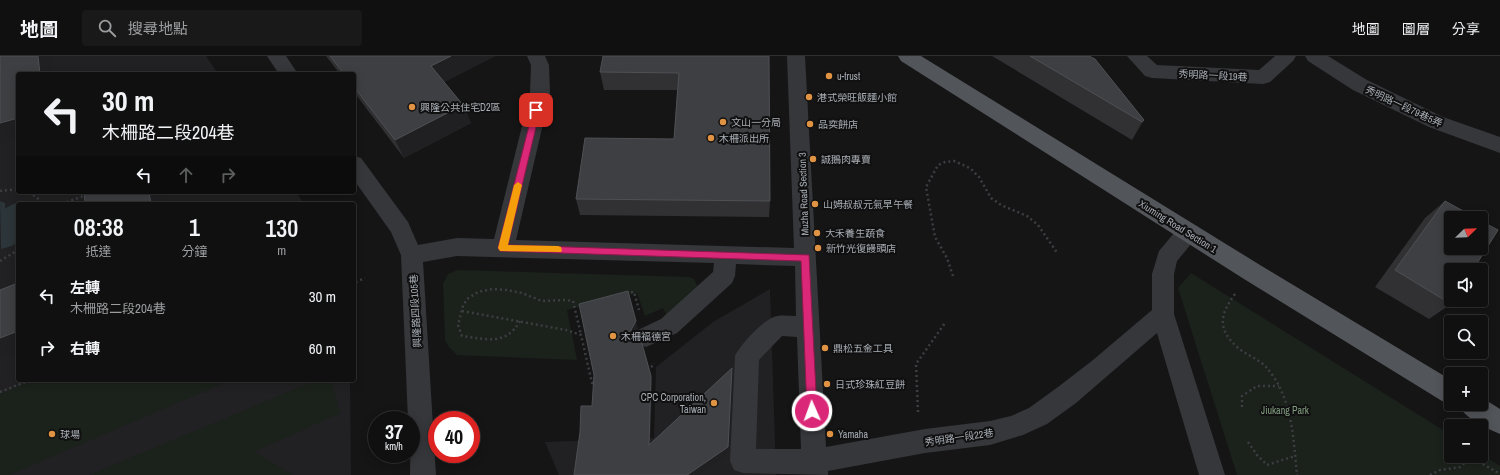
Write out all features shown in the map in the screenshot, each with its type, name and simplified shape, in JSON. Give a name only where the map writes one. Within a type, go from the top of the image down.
[{"type":"main road","name":"Xiuming Road Section 1","points":[[906,56],[1252,272],[1444,389]]},
{"type":"main road","points":[[1482,411],[1500,422]]},
{"type":"street","points":[[276,56],[288,72]]},
{"type":"street","points":[[503,248],[540,94],[540,64],[536,56]]},
{"type":"street","name":"Muzha Road Section 3","points":[[796,56],[806,257],[814,468]]},
{"type":"street","name":"秀明路一段19巷","points":[[1136,56],[1152,71],[1263,77],[1287,56]]},
{"type":"street","name":"秀明路一段79巷5弄","points":[[1314,56],[1360,85],[1436,122],[1500,145]]},
{"type":"street","name":"興隆路四段105巷","points":[[356,167],[400,228],[412,255],[422,475]]},
{"type":"street","points":[[1188,232],[1167,257],[1163,274],[1163,314],[1212,475]]},
{"type":"street","points":[[412,255],[457,247],[806,257]]},
{"type":"street","points":[[646,337],[669,326],[724,276],[725,255]]},
{"type":"street","name":"秀明路一段22巷","points":[[808,326],[777,326],[747,356],[743,461],[814,468],[925,441],[990,433],[1014,427],[1038,416],[1101,368],[1163,314]]},
{"type":"path","points":[[954,276],[948,258],[935,237],[926,187],[931,175],[938,165],[945,162],[954,161],[970,168],[978,177],[991,198],[1002,205],[1027,216],[1038,224],[1058,254]]},
{"type":"path","points":[[0,191],[16,190]]},
{"type":"path","points":[[32,194],[41,202]]},
{"type":"path","points":[[67,202],[89,194]]},
{"type":"path","points":[[0,261],[16,251]]},
{"type":"path","points":[[1252,272],[1226,306],[1222,318],[1225,332],[1237,347],[1267,368],[1279,386],[1290,414],[1297,475]]},
{"type":"path","points":[[356,282],[365,278]]},
{"type":"path","points":[[520,321],[516,329],[505,338],[498,340],[462,336],[457,327],[465,300],[473,293],[485,290],[519,292],[545,302],[567,299],[573,301],[592,383],[600,381]]},
{"type":"path","points":[[619,295],[634,292],[646,337],[653,366],[638,370]]},
{"type":"path","points":[[462,311],[566,330],[581,335]]},
{"type":"path","points":[[925,441],[918,423],[916,364],[945,323]]},
{"type":"path","points":[[0,392],[25,382]]},
{"type":"path","points":[[1242,407],[1242,396],[1257,386],[1279,386]]},
{"type":"path","points":[[1248,442],[1258,456],[1267,464],[1295,456]]},
{"type":"path","points":[[1430,475],[1440,470],[1460,467],[1471,457],[1500,474]]},
{"type":"shaded area","points":[[0,56],[206,56],[217,72],[16,72],[16,194],[297,194],[303,202],[16,202],[16,382],[350,382],[351,475],[0,475]]},
{"type":"shaded area","points":[[0,201],[5,203],[5,209],[16,204],[16,243],[12,246],[1,249]]},
{"type":"shaded area","name":"CPC Corporation, Taiwan","points":[[770,289],[776,475],[559,475],[545,442],[654,438],[656,367],[713,322]]},
{"type":"green space","points":[[458,270],[689,277],[694,279],[698,287],[667,317],[663,308],[645,316],[637,293],[567,310],[577,360],[457,355],[448,346],[445,340],[443,284],[448,274]]},
{"type":"green space","name":"Jiukang Park","points":[[1191,273],[1444,431],[1444,463],[1488,463],[1488,458],[1500,466],[1500,475],[1237,475],[1178,288]]},
{"type":"green space","name":"球場","points":[[29,382],[226,382],[9,475],[0,475],[0,394]]},
{"type":"green space","points":[[312,382],[332,382],[340,413],[254,452],[293,475],[89,475]]},
{"type":"building","points":[[0,56],[38,56],[40,72],[16,72],[16,119],[0,123]]},
{"type":"building","name":"興隆公共住宅D2區","points":[[330,56],[451,56],[431,66],[463,105],[395,140],[356,90],[356,72],[342,72]]},
{"type":"building","name":"文山一分局","points":[[603,56],[769,56],[770,201],[576,199],[585,138],[674,139],[679,73],[600,72]]},
{"type":"building","points":[[1030,56],[1089,56],[1095,59],[1144,120],[1142,122]]},
{"type":"building","points":[[84,194],[149,194],[151,202],[85,202]]},
{"type":"building","points":[[1445,201],[1463,211],[1444,211],[1444,255],[1482,255],[1477,263],[1444,263],[1444,300],[1395,270]]},
{"type":"building","points":[[1488,225],[1498,230],[1488,246]]},
{"type":"building","points":[[16,284],[16,332],[0,338],[0,290]]},
{"type":"building","points":[[628,291],[636,321],[631,330],[635,337],[641,340],[651,376],[649,445],[732,368],[728,447],[687,475],[574,475],[580,432],[581,406],[592,406],[594,375],[579,304]]},
{"type":"slow traffic","points":[[518,185],[503,248],[558,250]]},
{"type":"place","name":"u-trust","points":[[829,76]]},
{"type":"place","name":"港式榮旺飯麵小館","points":[[809,97]]},
{"type":"place","name":"興隆公共住宅D2區","points":[[412,107]]},
{"type":"place","name":"文山一分局","points":[[723,122]]},
{"type":"place","name":"品奕餅店","points":[[810,124]]},
{"type":"place","name":"木柵派出所","points":[[711,138]]},
{"type":"place","name":"誠鵝肉專賣","points":[[813,159]]},
{"type":"place","name":"山姆叔叔元氣早午餐","points":[[815,204]]},
{"type":"place","name":"大禾養生蔬食","points":[[817,233]]},
{"type":"place","name":"新竹光復饅頭店","points":[[818,248]]},
{"type":"place","name":"木柵福德宮","points":[[613,336]]},
{"type":"place","name":"鼎松五金工具","points":[[825,348]]},
{"type":"place","name":"日式珍珠紅豆餅","points":[[827,384]]},
{"type":"place","name":"CPC Corporation, Taiwan","points":[[714,403]]},
{"type":"place","name":"球場","points":[[52,434]]},
{"type":"place","name":"Yamaha","points":[[830,434]]},
{"type":"route","points":[[536,110],[503,248],[806,257],[812,411]]}]
